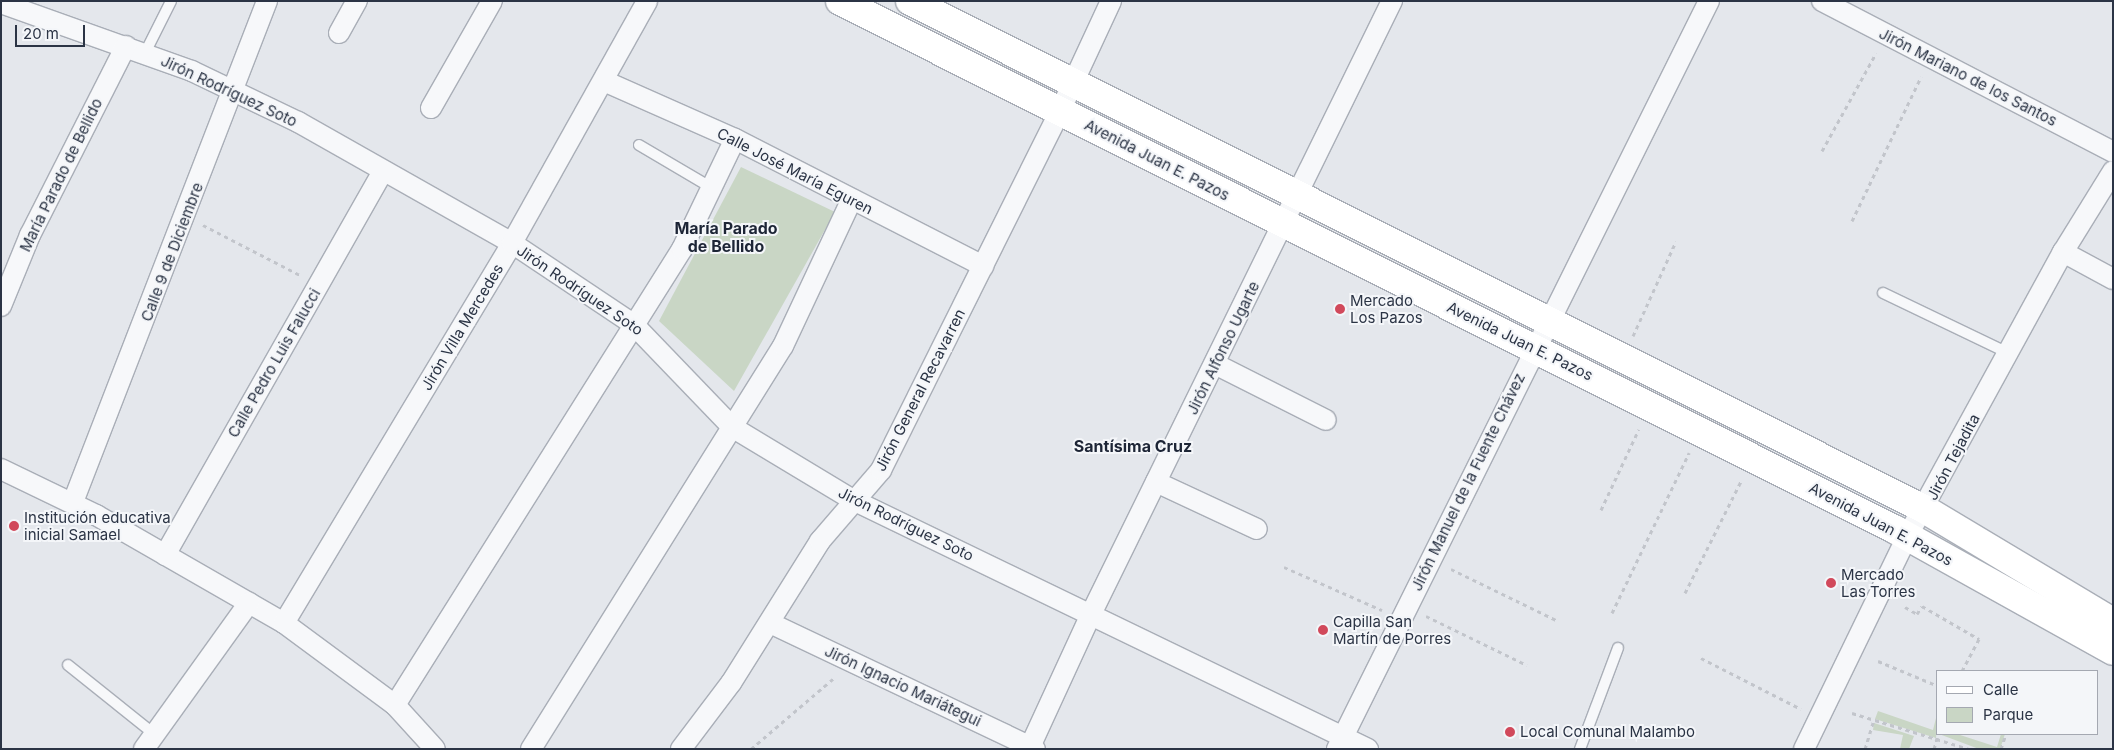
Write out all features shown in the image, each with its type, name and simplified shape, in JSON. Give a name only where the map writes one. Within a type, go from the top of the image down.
[{"type":"street","name":"Calle 9 de Diciembre","points":[[73,502],[186,216],[267,1]]},
{"type":"street","points":[[339,33],[357,1]]},
{"type":"street","points":[[431,108],[492,1]]},
{"type":"street","name":"Jirón Villa Mercedes","points":[[284,623],[512,243],[647,1]]},
{"type":"street","name":"Avenida Juan E. Pazos","points":[[840,1],[1908,535],[2113,651]]},
{"type":"street","name":"Jirón General Recavarren","points":[[681,749],[731,683],[820,541],[853,500],[881,470],[1073,85],[1111,1]]},
{"type":"street","name":"Jirón Alfonso Ugarte","points":[[1032,748],[1091,614],[1392,1]]},
{"type":"street","name":"Jirón Manuel de la Fuente Chávez","points":[[1340,743],[1534,348],[1709,1]]},
{"type":"street","name":"Jirón Mariano de los Santos","points":[[1822,1],[2113,152]]},
{"type":"street","name":"Jirón Rodríguez Soto","points":[[1,3],[136,50],[234,90],[298,122],[512,243],[633,324],[732,427],[853,500],[1091,614],[1340,743],[1368,749]]},
{"type":"street","name":"Avenida Juan E. Pazos","points":[[918,3],[1073,85],[1297,194],[1924,509],[2113,622]]},
{"type":"street","name":"María Parado de Bellido","points":[[1,306],[30,235],[136,50]]},
{"type":"street","name":"Calle José María Eguren","points":[[604,81],[735,139],[983,266]]},
{"type":"street","points":[[395,705],[633,324],[682,249],[735,139]]},
{"type":"street","name":"Jirón Tejadita","points":[[1804,749],[1908,535],[1924,509],[2063,252],[2113,170]]},
{"type":"street","name":"Calle Pedro Luis Falucci","points":[[165,555],[383,171]]},
{"type":"street","points":[[531,749],[783,346],[852,199]]},
{"type":"street","points":[[2063,252],[2113,279]]},
{"type":"street","points":[[1215,364],[1326,420]]},
{"type":"street","points":[[1,469],[73,502],[284,623],[395,705],[435,749]]},
{"type":"street","points":[[1156,482],[1257,529]]},
{"type":"street","points":[[149,742],[250,603]]},
{"type":"street","name":"Jirón Ignacio Mariátegui","points":[[770,623],[1032,748]]},
{"type":"lane","points":[[136,50],[171,1]]},
{"type":"lane","points":[[639,145],[712,188]]},
{"type":"lane","points":[[1883,293],[2008,353]]},
{"type":"lane","points":[[1580,749],[1618,648]]},
{"type":"lane","points":[[68,665],[149,742]]},
{"type":"path","points":[[1822,151],[1886,34]]},
{"type":"path","points":[[1852,221],[1930,58]]},
{"type":"path","points":[[186,216],[318,285]]},
{"type":"path","points":[[1623,358],[1676,241]]},
{"type":"path","points":[[1601,510],[1650,406]]},
{"type":"path","points":[[1612,613],[1700,431]]},
{"type":"path","points":[[1685,593],[1752,458]]},
{"type":"path","points":[[1430,559],[1556,620]]},
{"type":"path","points":[[1284,567],[1404,613],[1527,665]]},
{"type":"path","points":[[1905,607],[1917,614],[1922,606],[1979,639],[1963,670]]},
{"type":"path","points":[[1702,658],[1818,719]]},
{"type":"path","points":[[1878,661],[1936,685]]},
{"type":"path","points":[[751,749],[852,662]]},
{"type":"path","points":[[1852,713],[1969,749]]},
{"type":"path","points":[[1865,749],[1874,720]]},
{"type":"path","points":[[1934,749],[1938,735]]},
{"type":"path","points":[[2001,749],[2006,735]]},
{"type":"green space","points":[[741,167],[835,212],[734,391],[659,321]]},
{"type":"green space","points":[[1878,711],[1933,730],[1936,718],[1936,738],[1875,719]]},
{"type":"green space","points":[[1874,723],[1914,736],[1909,749],[1900,749],[1903,735],[1873,730]]},
{"type":"green space","points":[[1942,735],[1960,735],[1997,747],[2001,735],[2005,735],[2000,749],[1979,749]]},
{"type":"place","name":"Mercado Los Pazos","points":[[1340,309]]},
{"type":"place","name":"Institución educativa inicial Samael","points":[[14,526]]},
{"type":"place","name":"Mercado Las Torres","points":[[1831,583]]},
{"type":"place","name":"Capilla San Martín de Porres","points":[[1323,630]]},
{"type":"place","name":"Local Comunal Malambo","points":[[1510,732]]},
{"type":"district","name":"María Parado de Bellido","points":[[726,237]]},
{"type":"district","name":"Santísima Cruz","points":[[1133,446]]}]
